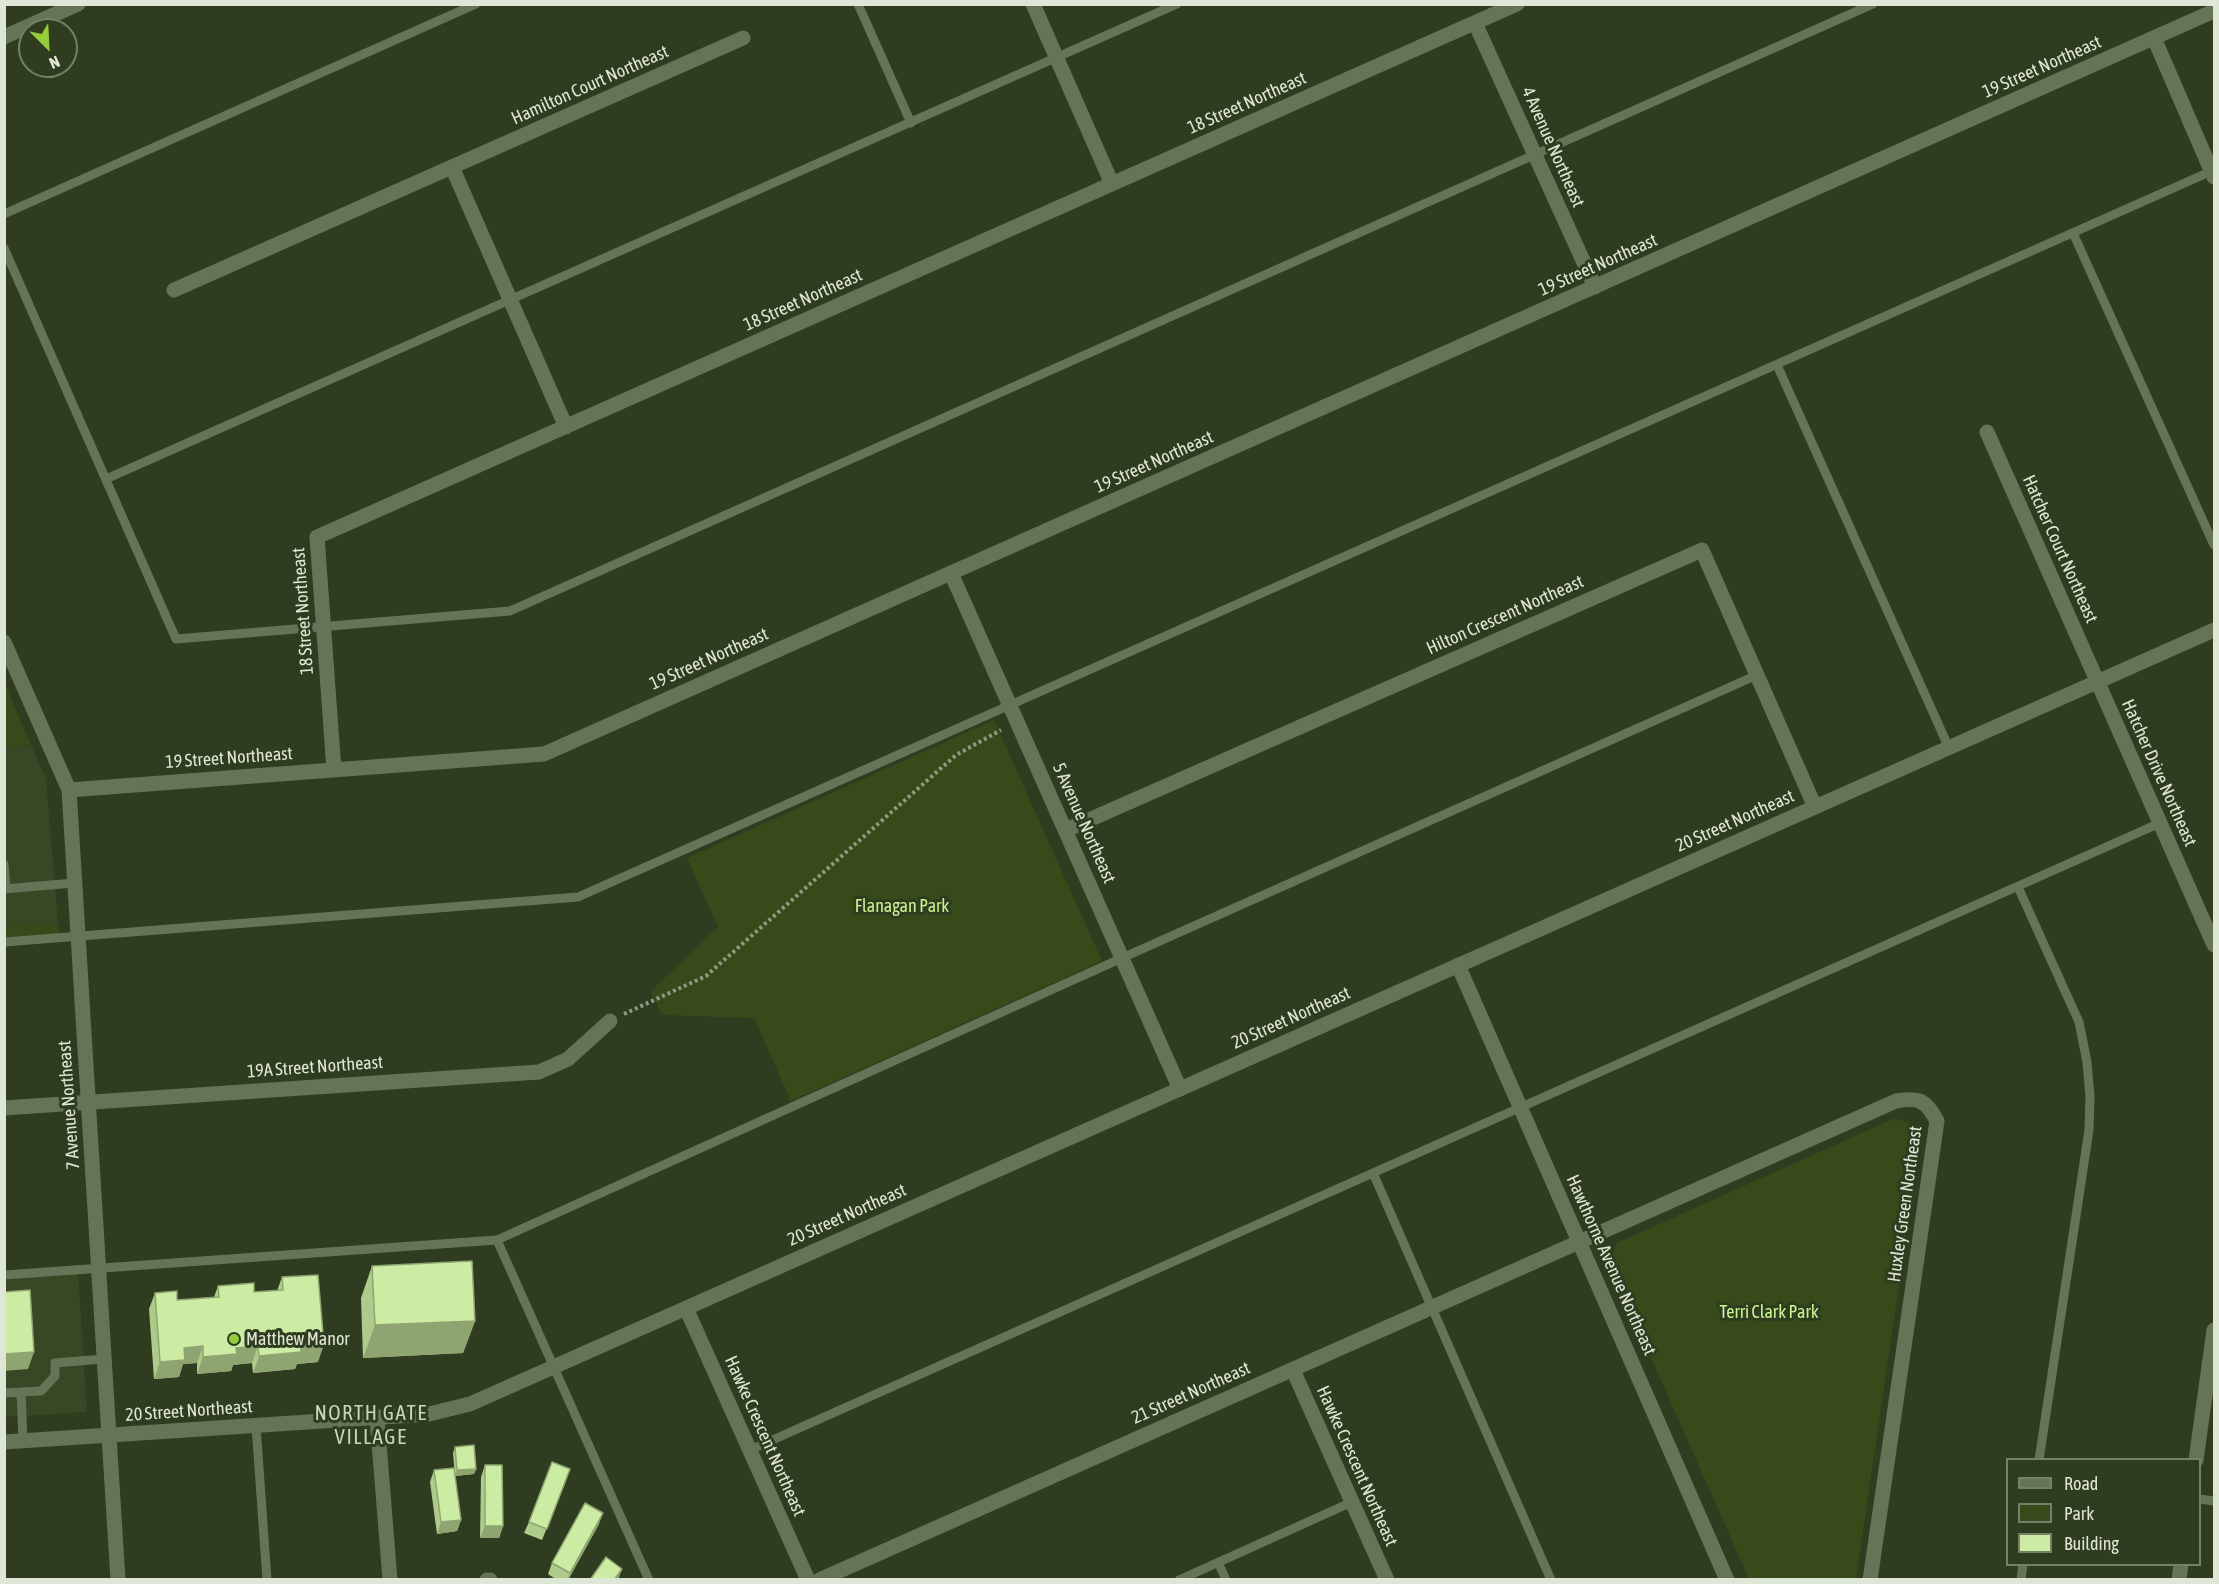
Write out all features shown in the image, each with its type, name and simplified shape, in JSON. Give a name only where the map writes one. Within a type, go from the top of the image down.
[{"type":"street","points":[[1033,4],[1112,184]]},
{"type":"street","name":"18 Street Northeast","points":[[334,770],[317,537],[1517,4]]},
{"type":"street","points":[[4,37],[76,5]]},
{"type":"street","name":"19 Street Northeast","points":[[69,790],[544,754],[2214,12]]},
{"type":"street","name":"4 Avenue Northeast","points":[[1475,23],[1595,287]]},
{"type":"street","name":"Hamilton Court Northeast","points":[[174,290],[743,38]]},
{"type":"street","points":[[2154,38],[2214,173]]},
{"type":"street","points":[[452,167],[566,427]]},
{"type":"street","name":"Hatcher Court Northeast","points":[[1987,432],[2098,682]]},
{"type":"street","name":"Hilton Crescent Northeast","points":[[1065,830],[1702,550],[1815,807]]},
{"type":"street","name":"5 Avenue Northeast","points":[[951,573],[1180,1089]]},
{"type":"street","name":"20 Street Northeast","points":[[4,1442],[429,1414],[470,1404],[2214,630]]},
{"type":"street","name":"7 Avenue Northeast","points":[[4,642],[69,790],[118,1580]]},
{"type":"street","name":"Hatcher Drive Northeast","points":[[2098,682],[2214,945]]},
{"type":"street","name":"Hawthorne Avenue Northeast","points":[[1458,965],[1727,1580]]},
{"type":"street","name":"19A Street Northeast","points":[[4,1108],[539,1072],[568,1059],[610,1021]]},
{"type":"street","name":"Huxley Green Northeast","points":[[1580,1243],[1896,1101],[1913,1098],[1928,1106],[1937,1121],[1870,1580]]},
{"type":"street","name":"21 Street Northeast","points":[[819,1580],[1580,1243]]},
{"type":"street","name":"Hawke Crescent Northeast","points":[[686,1308],[808,1580]]},
{"type":"street","points":[[2196,1458],[2214,1330]]},
{"type":"street","name":"Hawke Crescent Northeast","points":[[1293,1370],[1387,1580]]},
{"type":"street","points":[[377,1418],[390,1580]]},
{"type":"lane","points":[[4,214],[476,4]]},
{"type":"lane","points":[[858,4],[911,123]]},
{"type":"lane","points":[[106,479],[1177,4]]},
{"type":"lane","points":[[4,248],[176,639],[510,611],[1873,4]]},
{"type":"lane","points":[[4,942],[578,897],[2073,233],[2214,173]]},
{"type":"lane","points":[[2073,233],[2214,545]]},
{"type":"lane","points":[[1777,365],[1949,748]]},
{"type":"lane","points":[[4,1275],[497,1240],[1757,675]]},
{"type":"lane","points":[[750,1450],[2160,823]]},
{"type":"lane","points":[[4,864],[5,888],[74,883]]},
{"type":"lane","points":[[2018,887],[2079,1022],[2087,1062],[2090,1097],[2089,1130],[2039,1458]]},
{"type":"lane","points":[[1373,1173],[1551,1580]]},
{"type":"lane","points":[[497,1240],[649,1580]]},
{"type":"lane","points":[[4,1393],[41,1391],[56,1376],[55,1363],[104,1359]]},
{"type":"lane","points":[[21,1392],[23,1441]]},
{"type":"lane","points":[[256,1426],[267,1580]]},
{"type":"lane","points":[[1179,1580],[1352,1502]]},
{"type":"lane","points":[[1218,1562],[1226,1580]]},
{"type":"path","points":[[610,1021],[706,976],[956,754],[1017,722]]},
{"type":"shaded area","points":[[31,745],[46,778],[58,923],[5,926],[5,747]]},
{"type":"shaded area","points":[[78,1270],[87,1412],[5,1417],[5,1275]]},
{"type":"green space","points":[[5,684],[31,745],[5,747]]},
{"type":"green space","name":"Flanagan Park","points":[[994,720],[1102,961],[791,1101],[754,1018],[662,1015],[651,991],[718,927],[687,858]]},
{"type":"green space","points":[[58,923],[59,934],[5,937],[5,926]]},
{"type":"green space","name":"Terri Clark Park","points":[[1895,1118],[1918,1126],[1920,1141],[1856,1579],[1749,1579],[1609,1263],[1617,1243]]},
{"type":"building","points":[[472,1261],[475,1321],[375,1325],[372,1266]]},
{"type":"building","name":"Matthew Manor","points":[[318,1275],[324,1345],[301,1347],[301,1352],[259,1356],[258,1346],[236,1348],[237,1354],[203,1357],[203,1346],[184,1348],[185,1360],[160,1362],[155,1293],[177,1291],[177,1300],[219,1297],[218,1286],[254,1283],[254,1292],[283,1290],[282,1277]]},
{"type":"building","points":[[30,1290],[34,1352],[4,1354],[4,1292]]},
{"type":"building","points":[[474,1445],[476,1469],[457,1470],[455,1447]]},
{"type":"building","points":[[552,1462],[570,1469],[547,1529],[529,1522]]},
{"type":"building","points":[[485,1465],[502,1465],[503,1526],[485,1526]]},
{"type":"building","points":[[454,1468],[461,1520],[441,1522],[434,1470]]},
{"type":"building","points":[[585,1503],[603,1513],[570,1573],[552,1563]]},
{"type":"building","points":[[606,1557],[622,1569],[614,1580],[590,1580]]},
{"type":"place","name":"Matthew Manor","points":[[234,1339]]},
{"type":"district","name":"NORTH GATE VILLAGE","points":[[371,1425]]}]
